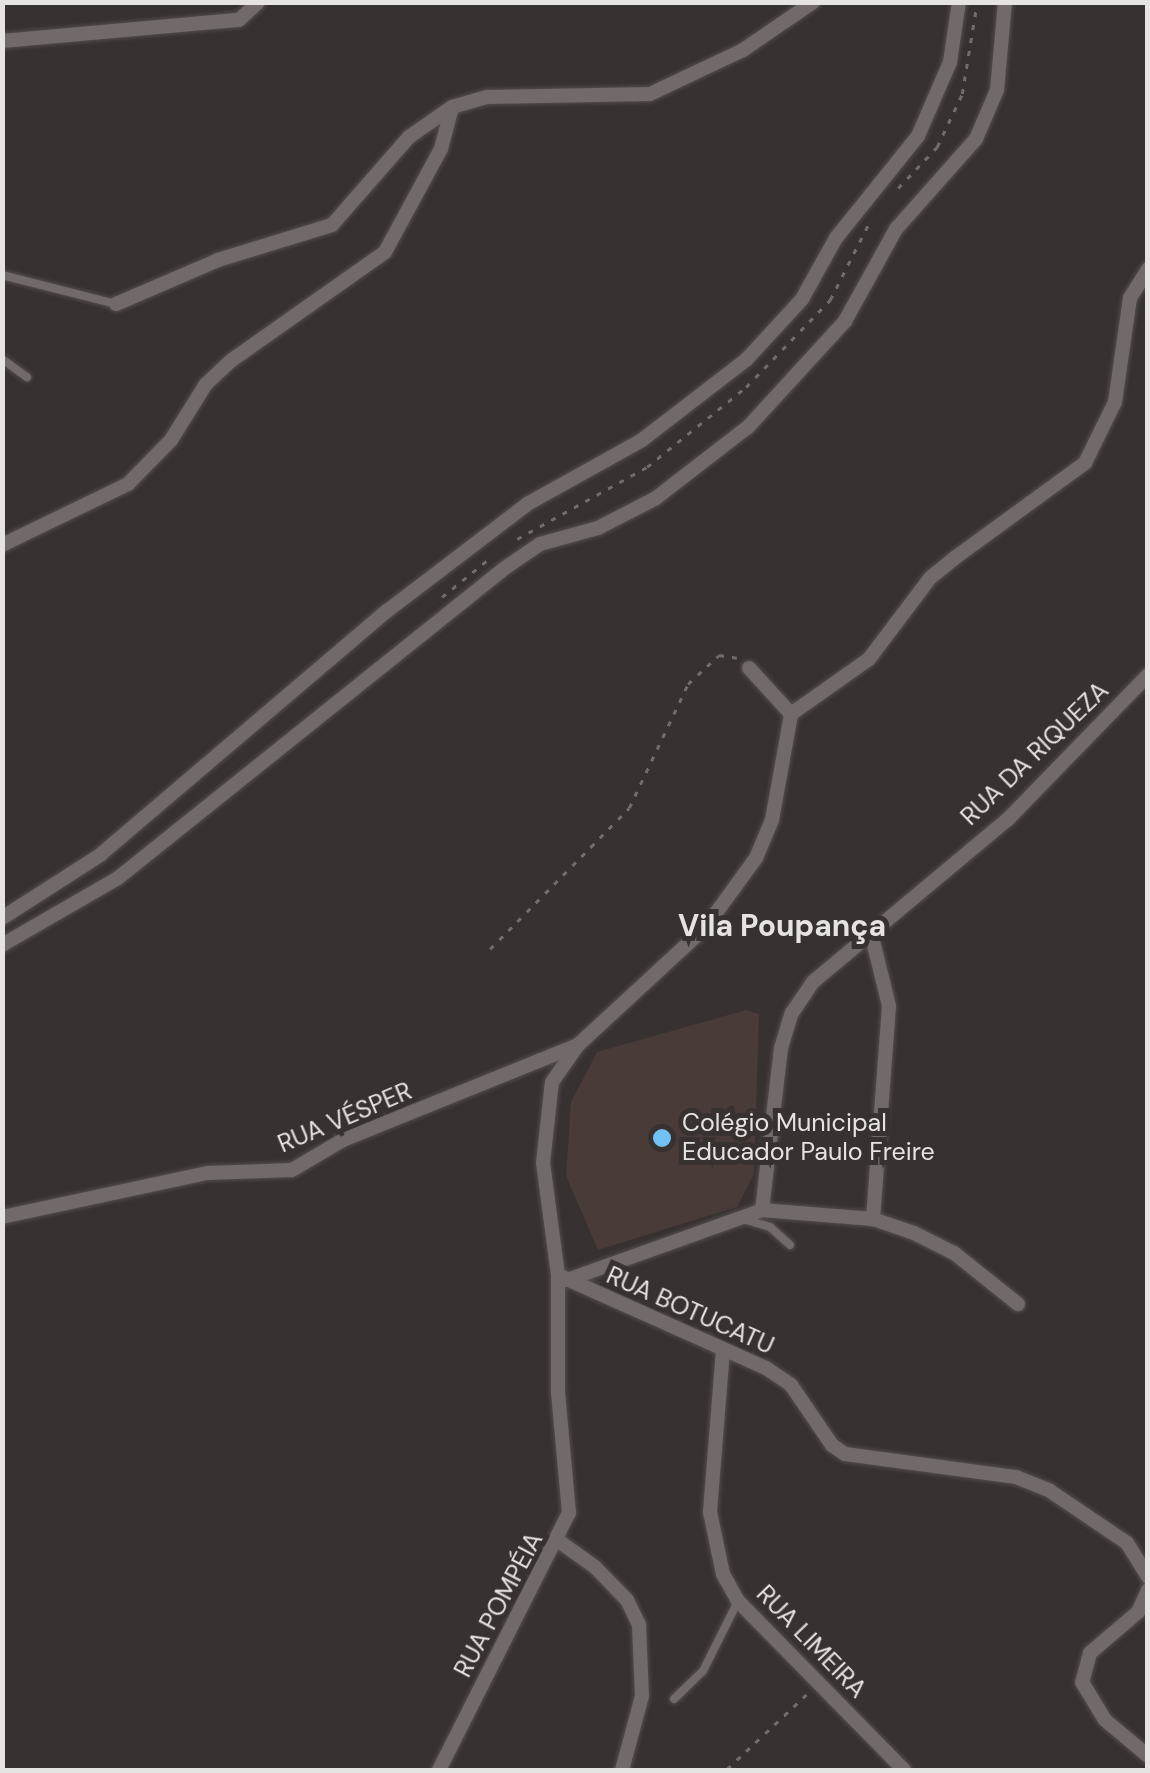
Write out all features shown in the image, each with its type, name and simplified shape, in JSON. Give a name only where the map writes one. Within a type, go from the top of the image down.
[{"type":"street","points":[[2,42],[239,20],[258,2]]},
{"type":"street","points":[[116,304],[218,260],[332,224],[409,137],[452,107],[488,97],[650,94],[743,50],[813,2]]},
{"type":"street","points":[[2,918],[100,855],[387,611],[528,503],[630,448],[746,360],[802,299],[844,227],[918,136],[950,62],[959,2]]},
{"type":"street","points":[[2,945],[118,878],[192,812],[502,570],[540,544],[598,528],[656,498],[748,427],[845,322],[896,229],[976,139],[997,90],[1005,2]]},
{"type":"street","points":[[2,545],[128,484],[172,440],[206,384],[232,360],[385,252],[441,150],[452,107]]},
{"type":"street","points":[[578,1045],[705,928],[756,858],[772,820],[791,714],[869,659],[930,578],[1085,463],[1115,402],[1130,298],[1148,270]]},
{"type":"street","points":[[750,668],[791,714]]},
{"type":"street","name":"RUA DA RIQUEZA","points":[[762,1210],[781,1048],[792,1013],[813,982],[870,929],[1008,819],[1148,675]]},
{"type":"street","points":[[870,929],[889,1006],[873,1220]]},
{"type":"street","name":"RUA VÉSPER","points":[[2,1216],[208,1173],[292,1170],[343,1140],[578,1045]]},
{"type":"street","name":"RUA POMPÉIA","points":[[439,1770],[560,1542],[569,1512],[569,1478],[558,1392],[562,1277],[545,1208],[544,1121],[552,1082],[578,1045]]},
{"type":"street","points":[[562,1277],[762,1210],[873,1220],[954,1253],[1018,1304]]},
{"type":"street","name":"RUA BOTUCATU","points":[[562,1277],[791,1385],[832,1445],[846,1454],[1016,1477],[1127,1542],[1148,1577]]},
{"type":"street","name":"RUA LIMEIRA","points":[[722,1350],[710,1512],[722,1574],[738,1601],[904,1770]]},
{"type":"street","points":[[560,1542],[596,1567],[626,1600],[638,1625],[642,1696],[622,1770]]},
{"type":"street","points":[[1148,1590],[1138,1612],[1090,1653],[1082,1682],[1105,1720],[1148,1756]]},
{"type":"lane","points":[[2,275],[116,304]]},
{"type":"lane","points":[[2,359],[27,376]]},
{"type":"lane","points":[[726,1220],[770,1227],[790,1245]]},
{"type":"lane","points":[[674,1699],[703,1671],[738,1601]]},
{"type":"path","points":[[490,950],[630,808],[674,704],[700,670],[719,655],[750,668]]},
{"type":"path","points":[[727,1769],[819,1683]]},
{"type":"shaded area","name":"Colégio Municipal Educador Paulo Freire","points":[[746,1010],[759,1014],[754,1174],[737,1207],[598,1250],[566,1176],[571,1102],[597,1052]]},
{"type":"place","name":"Colégio Municipal Educador Paulo Freire","points":[[662,1138]]},
{"type":"district","name":"Vila Poupança","points":[[782,926]]}]
